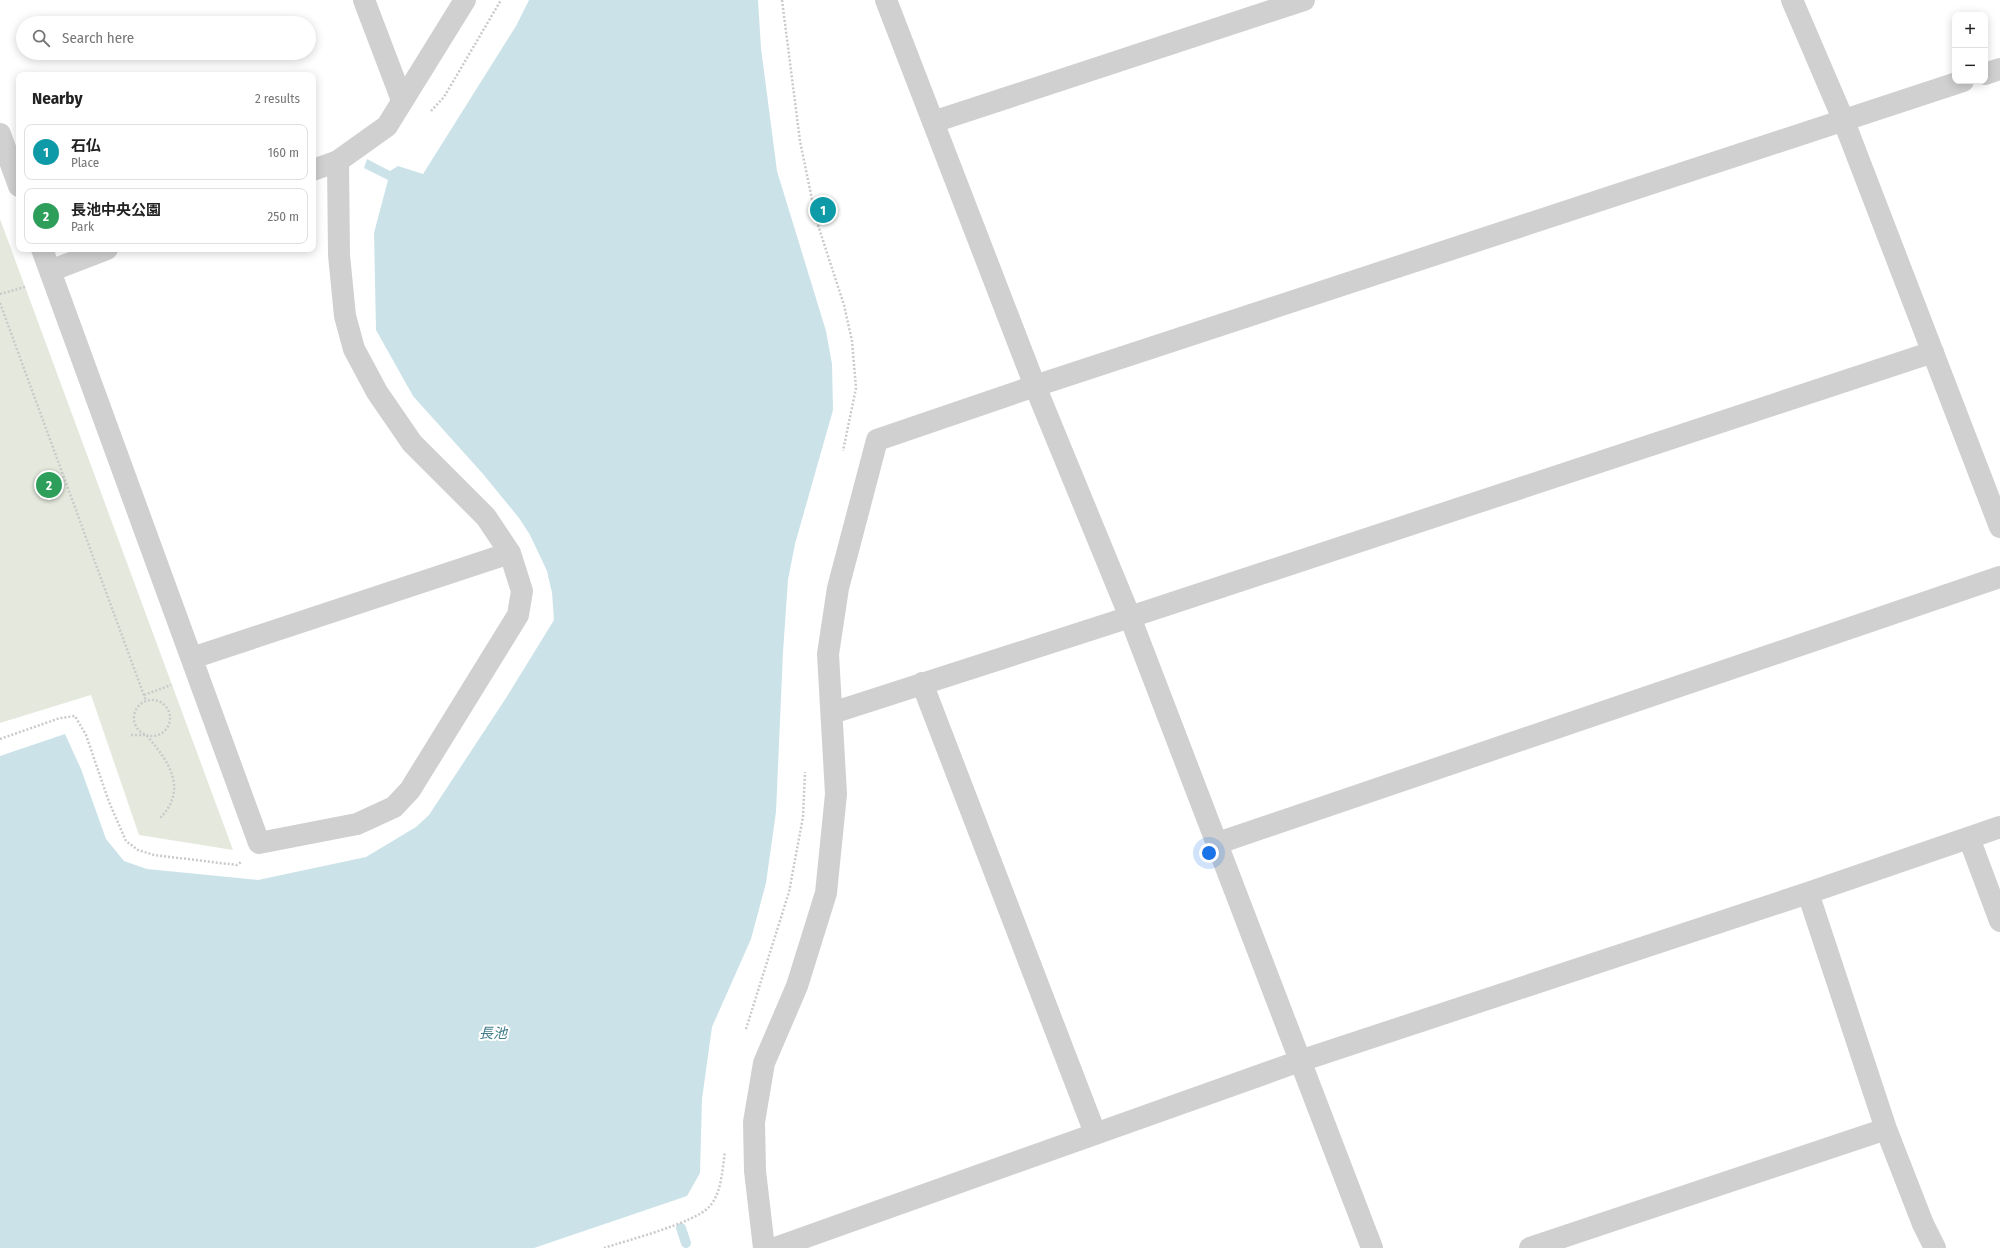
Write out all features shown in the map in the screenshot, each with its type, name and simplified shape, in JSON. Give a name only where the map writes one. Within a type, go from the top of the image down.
[{"type":"street","points":[[364,0],[402,100]]},
{"type":"street","points":[[316,169],[338,160],[387,126],[466,0]]},
{"type":"street","points":[[886,0],[1035,386],[1130,617],[1218,843],[1372,1248]]},
{"type":"street","points":[[933,122],[1304,0]]},
{"type":"street","points":[[1792,0],[1844,119],[2000,527]]},
{"type":"street","points":[[1988,73],[2000,69]]},
{"type":"street","points":[[764,1248],[755,1171],[754,1122],[764,1064],[797,986],[826,893],[836,794],[828,654],[838,588],[877,440],[1035,386],[1953,84]]},
{"type":"street","points":[[0,134],[16,178]]},
{"type":"street","points":[[43,252],[260,843],[357,824],[394,807],[410,790],[518,615],[522,591],[510,553],[486,517],[412,443],[377,392],[354,348],[345,316],[339,255],[338,160]]},
{"type":"street","points":[[50,271],[99,252]]},
{"type":"street","points":[[832,713],[1130,617],[1933,352]]},
{"type":"street","points":[[192,658],[510,553]]},
{"type":"street","points":[[1218,843],[2000,578]]},
{"type":"street","points":[[922,683],[1096,1133]]},
{"type":"street","points":[[775,1248],[1300,1061],[1808,893],[2000,827]]},
{"type":"street","points":[[1969,838],[2000,921]]},
{"type":"street","points":[[1808,893],[1886,1129],[1923,1224],[1936,1248]]},
{"type":"street","points":[[1530,1248],[1886,1129]]},
{"type":"path","points":[[782,0],[800,142],[814,211],[844,305],[852,341],[856,388],[842,458]]},
{"type":"path","points":[[0,294],[25,287]]},
{"type":"path","points":[[0,303],[146,701]]},
{"type":"path","points":[[144,695],[172,684]]},
{"type":"path","points":[[131,735],[146,735],[152,736],[162,733],[167,729],[171,717],[168,708],[158,700],[146,701],[137,707],[134,719],[140,732],[146,735],[160,751],[171,768],[174,793],[170,809],[159,819]]},
{"type":"path","points":[[0,739],[60,718],[75,716],[86,735],[109,802],[126,842],[138,850],[154,855],[237,866]]},
{"type":"path","points":[[744,1035],[789,892],[803,817],[805,770]]},
{"type":"path","points":[[604,1248],[692,1219],[709,1207],[720,1186],[726,1148]]},
{"type":"shaded area","points":[[0,219],[233,850],[139,835],[91,695],[0,723]]},
{"type":"water","name":"長池","points":[[529,0],[758,0],[761,48],[777,171],[826,331],[832,364],[833,410],[795,544],[788,580],[783,652],[776,812],[766,883],[751,939],[712,1027],[702,1099],[700,1173],[687,1196],[534,1248],[0,1248],[0,756],[65,734],[81,769],[106,839],[124,861],[147,869],[258,880],[366,857],[416,827],[429,815],[506,698],[554,620],[552,593],[547,571],[530,535],[519,518],[483,474],[413,396],[376,330],[374,233],[388,180],[364,168],[367,159],[390,171],[398,166],[423,174],[516,26]]},
{"type":"waterway","points":[[681,1228],[686,1243]]},
{"type":"place","name":"石仏","points":[[823,210]]},
{"type":"place","name":"長池中央公園","points":[[49,485]]}]
